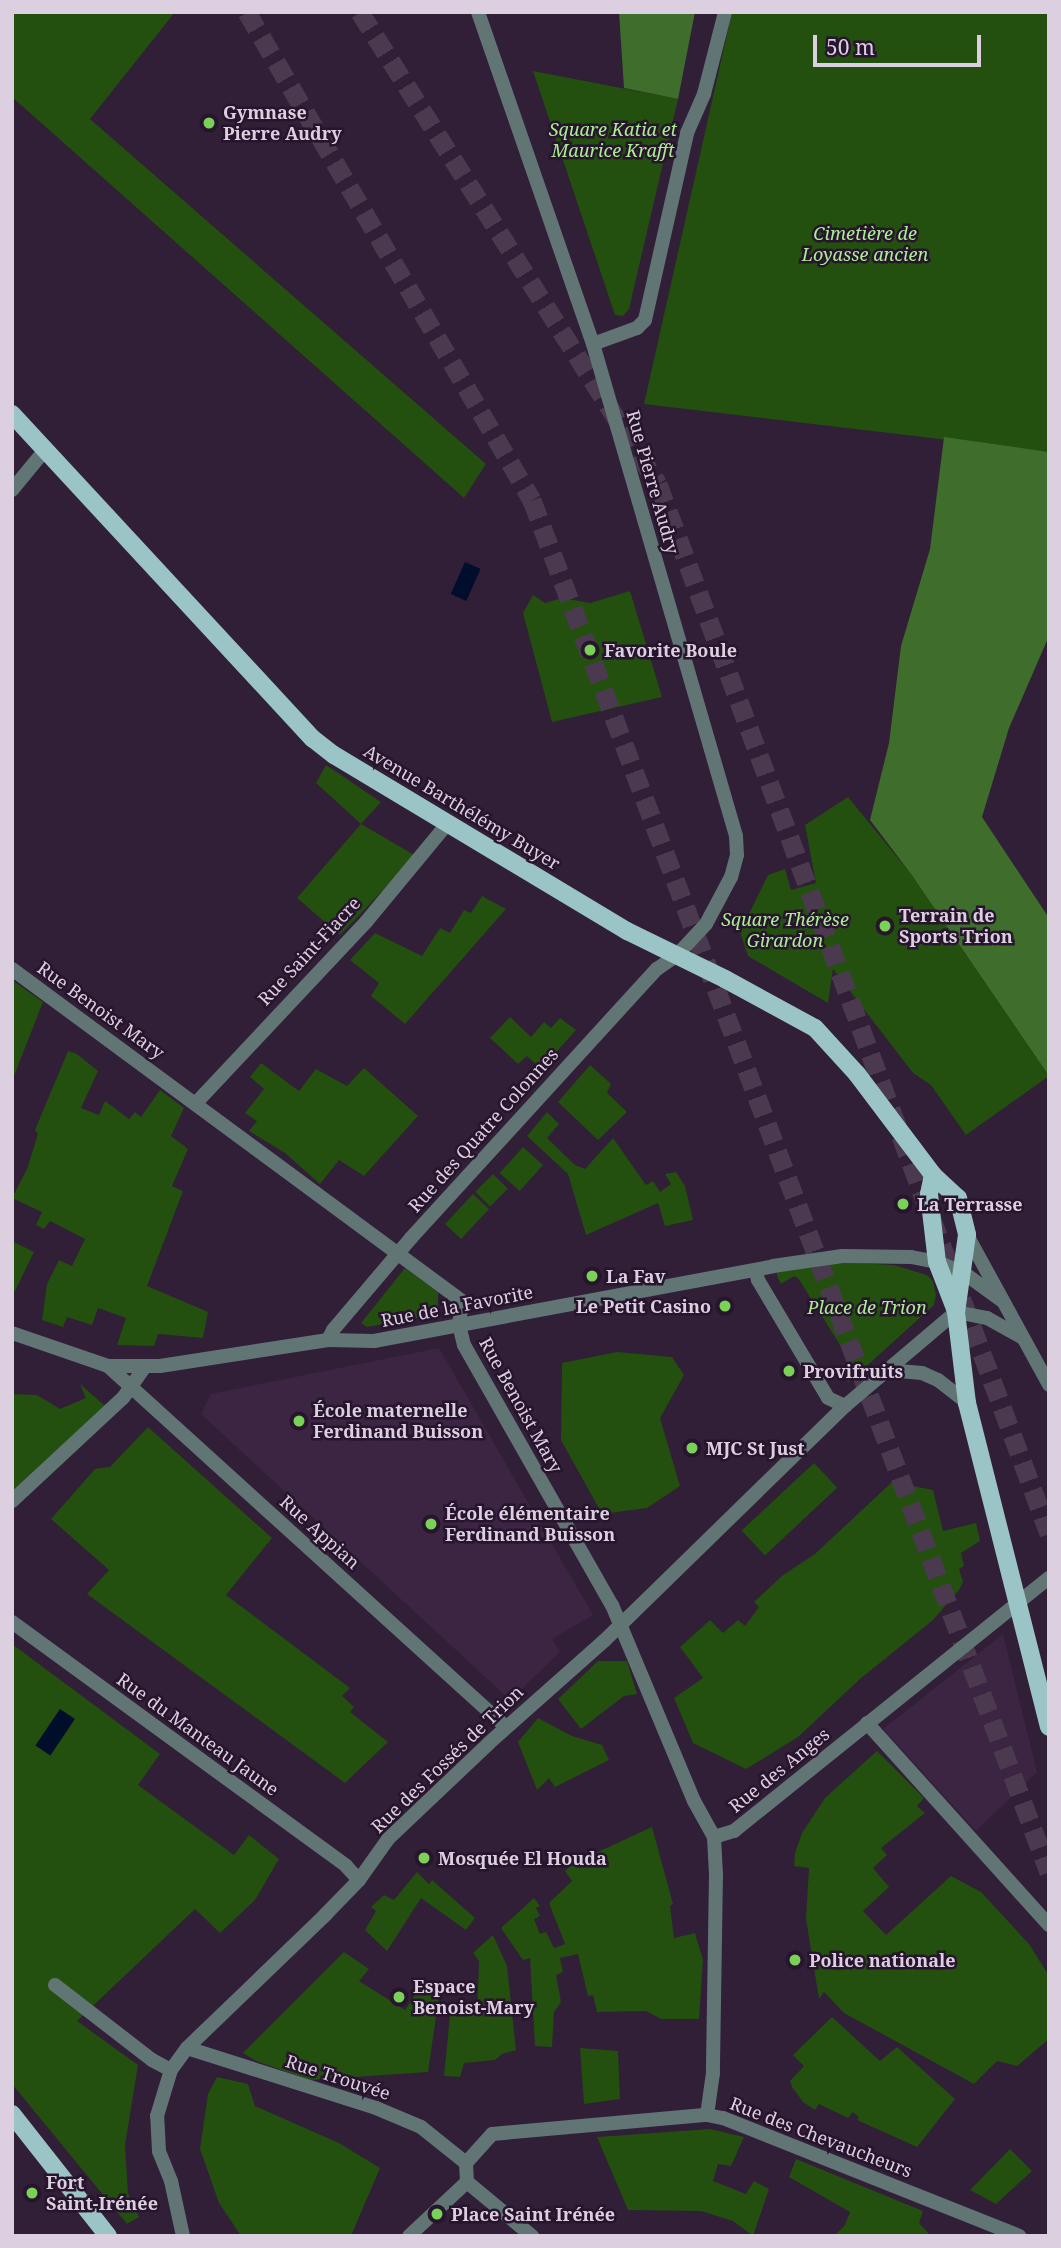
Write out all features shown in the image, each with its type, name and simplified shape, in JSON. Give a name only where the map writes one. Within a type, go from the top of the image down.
[{"type":"main road","name":"Avenue Barthélémy Buyer","points":[[12,414],[312,738],[334,755],[626,931],[815,1028],[857,1074],[933,1175]]},
{"type":"main road","points":[[933,1175],[958,1198],[967,1235],[964,1273],[956,1312]]},
{"type":"main road","points":[[933,1175],[929,1194],[937,1262],[956,1312],[967,1403],[1049,1727]]},
{"type":"main road","points":[[12,2113],[108,2236]]},
{"type":"main road","points":[[74,2190],[118,2236]]},
{"type":"street","name":"Rue Pierre Audry","points":[[478,12],[593,344],[736,836],[737,855],[731,877],[706,924],[677,955]]},
{"type":"street","points":[[593,344],[637,328],[645,320],[687,133],[704,94],[725,12]]},
{"type":"street","points":[[12,490],[46,450]]},
{"type":"street","name":"Rue Saint-Fiacre","points":[[196,1103],[366,922],[447,823]]},
{"type":"street","name":"Rue des Quatre Colonnes","points":[[328,1340],[333,1330],[398,1253],[657,969],[677,955]]},
{"type":"street","name":"Rue Benoist Mary","points":[[12,969],[462,1301],[459,1325],[464,1345],[622,1624],[694,1801],[714,1838]]},
{"type":"street","points":[[967,1235],[1049,1385]]},
{"type":"street","name":"Rue de la Favorite","points":[[12,1332],[108,1366],[184,1364],[328,1340],[374,1341],[842,1256],[911,1257],[937,1262]]},
{"type":"street","points":[[937,1262],[964,1273],[1001,1300]]},
{"type":"street","points":[[755,1270],[758,1280],[828,1398],[845,1406]]},
{"type":"street","points":[[888,1370],[956,1312],[986,1318],[1021,1337]]},
{"type":"street","name":"Rue Appian","points":[[108,1366],[506,1727]]},
{"type":"street","points":[[12,1501],[123,1398],[145,1366]]},
{"type":"street","points":[[888,1370],[922,1373],[938,1380],[967,1403]]},
{"type":"street","name":"Rue des Fossés de Trion","points":[[183,2236],[171,2181],[159,2151],[157,2116],[171,2070],[187,2049],[359,1880],[388,1839],[506,1727],[622,1624],[845,1406],[888,1370]]},
{"type":"street","name":"Rue des Anges","points":[[714,1838],[734,1831],[1049,1578]]},
{"type":"street","name":"Rue du Manteau Jaune","points":[[12,1622],[346,1866],[359,1880]]},
{"type":"street","points":[[867,1723],[1049,1925]]},
{"type":"street","points":[[707,2115],[713,2073],[716,1874],[714,1838]]},
{"type":"street","points":[[55,1985],[152,2060],[171,2070]]},
{"type":"street","name":"Rue Trouvée","points":[[187,2049],[376,2108],[421,2127],[466,2163]]},
{"type":"street","name":"Rue des Chevaucheurs","points":[[466,2163],[492,2134],[707,2115],[723,2118],[1019,2236]]},
{"type":"street","points":[[466,2163],[467,2182],[532,2236]]},
{"type":"street","points":[[409,2236],[467,2182]]},
{"type":"shaded area","name":"École élémentaire Ferdinand Buisson","points":[[439,1348],[593,1615],[552,1639],[560,1652],[510,1700],[201,1414],[211,1394]]},
{"type":"shaded area","points":[[1003,1634],[1037,1772],[976,1831],[883,1729]]},
{"type":"green space","points":[[12,12],[175,12],[90,119],[486,464],[464,498],[12,97]]},
{"type":"green space","points":[[619,12],[695,12],[678,99],[624,88]]},
{"type":"green space","name":"Cimetière de Loyasse ancien","points":[[732,12],[1049,12],[1049,452],[644,404]]},
{"type":"green space","name":"Square Katia et Maurice Krafft","points":[[533,71],[678,99],[629,309],[623,316],[615,315]]},
{"type":"green space","points":[[944,437],[1049,452],[1049,636],[1009,728],[982,817],[1049,918],[1049,1076],[911,874],[870,820],[889,743],[901,646],[930,549]]},
{"type":"green space","name":"Favorite Boule","points":[[630,591],[662,697],[552,722],[523,613],[533,595],[545,603],[562,598],[590,603]]},
{"type":"green space","points":[[326,765],[381,802],[361,824],[316,783]]},
{"type":"green space","name":"Terrain de Sports Trion","points":[[848,797],[911,874],[1049,1076],[966,1135],[931,1085],[913,1073],[833,969],[828,1003],[748,956],[740,932],[768,875],[785,869],[791,890],[816,883],[805,825]]},
{"type":"green space","points":[[361,824],[416,856],[340,935],[297,898]]},
{"type":"green space","points":[[482,896],[506,909],[405,1024],[371,996],[379,983],[350,960],[375,933],[422,956],[440,928],[450,933],[464,910],[471,913]]},
{"type":"green space","points":[[12,980],[43,1002],[12,1081]]},
{"type":"green space","points":[[510,1017],[531,1037],[544,1022],[551,1028],[560,1018],[576,1030],[541,1069],[527,1056],[518,1064],[490,1038]]},
{"type":"green space","points":[[68,1051],[77,1054],[98,1071],[81,1108],[99,1115],[105,1101],[129,1119],[135,1112],[141,1117],[160,1090],[184,1108],[171,1136],[188,1149],[172,1186],[183,1191],[147,1286],[208,1312],[203,1338],[158,1334],[154,1346],[117,1345],[126,1318],[98,1308],[92,1325],[67,1317],[63,1327],[42,1320],[47,1284],[59,1260],[72,1266],[85,1239],[50,1221],[44,1229],[36,1225],[42,1212],[12,1198],[27,1169],[38,1134],[35,1130]]},
{"type":"green space","points":[[261,1063],[299,1091],[316,1069],[347,1086],[364,1068],[418,1116],[364,1176],[339,1160],[320,1184],[285,1153],[249,1131],[257,1121],[245,1113],[264,1089],[250,1077]]},
{"type":"green space","points":[[590,1065],[611,1084],[607,1093],[627,1112],[598,1140],[558,1102]]},
{"type":"green space","points":[[547,1112],[559,1124],[547,1138],[575,1165],[585,1169],[613,1138],[646,1185],[653,1181],[660,1192],[671,1184],[665,1174],[676,1172],[685,1186],[693,1220],[665,1226],[658,1203],[586,1235],[568,1174],[527,1136]]},
{"type":"green space","points":[[523,1147],[543,1165],[520,1191],[500,1173]]},
{"type":"green space","points":[[493,1174],[508,1189],[490,1207],[475,1192]]},
{"type":"green space","points":[[473,1194],[489,1209],[461,1239],[445,1224]]},
{"type":"green space","points":[[12,1241],[34,1252],[12,1297]]},
{"type":"green space","name":"Place de Trion","points":[[834,1262],[894,1265],[927,1275],[933,1281],[936,1295],[934,1305],[849,1382],[841,1378],[851,1370],[852,1364],[798,1278],[794,1276],[781,1284],[777,1276],[777,1272]]},
{"type":"green space","points":[[405,1268],[438,1292],[438,1314],[367,1327],[361,1323]]},
{"type":"green space","points":[[617,1352],[672,1357],[684,1375],[660,1418],[680,1486],[647,1508],[602,1514],[561,1440],[562,1363]]},
{"type":"green space","points":[[80,1384],[104,1405],[123,1398],[12,1501],[12,1394],[37,1395],[60,1409],[86,1398]]},
{"type":"green space","points":[[148,1427],[272,1538],[226,1595],[350,1688],[342,1696],[354,1707],[350,1712],[388,1742],[345,1783],[87,1594],[109,1570],[51,1519],[95,1469],[110,1467]]},
{"type":"green space","points":[[814,1463],[837,1488],[765,1555],[742,1531]]},
{"type":"green space","points":[[892,1482],[933,1490],[943,1531],[976,1523],[980,1541],[961,1553],[964,1566],[959,1569],[963,1582],[959,1590],[933,1620],[860,1679],[798,1737],[746,1769],[693,1743],[674,1698],[703,1678],[680,1647],[710,1620],[723,1633],[738,1620],[745,1626],[759,1607],[754,1602],[783,1575],[815,1554]]},
{"type":"green space","points":[[12,1644],[160,1754],[138,1785],[234,1855],[249,1835],[279,1859],[255,1900],[220,1933],[195,1909],[77,2021],[138,2065],[125,2145],[128,2193],[139,2217],[127,2224],[12,2084]]},
{"type":"green space","points":[[598,1661],[627,1661],[637,1694],[624,1696],[581,1729],[558,1699]]},
{"type":"green space","points":[[538,1718],[572,1736],[602,1745],[609,1760],[555,1787],[549,1778],[537,1790],[518,1742]]},
{"type":"green space","points":[[877,1751],[924,1798],[917,1806],[925,1813],[881,1848],[887,1855],[873,1868],[889,1887],[863,1911],[886,1935],[951,1876],[981,1892],[1029,1944],[1049,1976],[1049,2039],[1017,2066],[997,2061],[974,2084],[844,2013],[824,1992],[819,1999],[806,1919],[809,1868],[794,1866],[795,1853],[802,1833],[825,1798]]},
{"type":"green space","points":[[652,1827],[673,1904],[670,1906],[674,1938],[695,1933],[703,1960],[699,2019],[661,2019],[646,2011],[597,2012],[593,1995],[588,1996],[578,1954],[560,1958],[563,1972],[556,1975],[561,2002],[554,2012],[552,2047],[535,2046],[530,1958],[523,1960],[501,1928],[534,1898],[540,1906],[536,1908],[540,1916],[534,1919],[540,1934],[546,1932],[554,1948],[565,1944],[549,1903],[572,1881],[565,1871],[574,1863]]},
{"type":"green space","points":[[417,1872],[429,1884],[432,1880],[475,1918],[466,1930],[421,1898],[387,1951],[365,1930],[376,1911],[371,1907],[384,1895],[394,1900]]},
{"type":"green space","points":[[493,1935],[507,1966],[516,2050],[502,2054],[495,2060],[464,2063],[460,2077],[444,2076],[450,2016],[477,2015],[479,1961],[473,1953]]},
{"type":"green space","points":[[344,1952],[369,1969],[359,1981],[405,2010],[423,1983],[440,1990],[428,2072],[310,2080],[256,2061],[243,2053]]},
{"type":"green space","points":[[832,2017],[880,2061],[897,2047],[955,2099],[917,2147],[857,2120],[859,2117],[853,2112],[848,2118],[819,2104],[815,2110],[803,2102],[792,2087],[790,2081],[804,2066],[793,2055]]},
{"type":"green space","points":[[580,2048],[618,2051],[620,2099],[584,2104]]},
{"type":"green space","points":[[217,2077],[248,2084],[255,2106],[339,2143],[380,2168],[351,2236],[241,2236],[219,2203],[200,2149],[208,2094]]},
{"type":"green space","points":[[710,2129],[744,2137],[731,2166],[718,2164],[713,2181],[746,2194],[754,2181],[769,2189],[753,2236],[733,2221],[701,2211],[628,2210],[597,2137]]},
{"type":"green space","points":[[1010,2149],[1032,2171],[996,2204],[970,2190]]},
{"type":"green space","points":[[796,2159],[923,2211],[919,2223],[931,2236],[834,2236],[845,2225],[850,2212],[789,2177]]},
{"type":"water","points":[[465,562],[481,569],[466,601],[451,594]]},
{"type":"water","points":[[60,1709],[75,1719],[50,1756],[35,1745]]},
{"type":"tunnel","points":[[247,12],[532,500],[1049,1872]]},
{"type":"tunnel","points":[[360,12],[658,484],[1049,1533]]},
{"type":"place","name":"Gymnase Pierre Audry","points":[[209,123]]},
{"type":"place","name":"Favorite Boule","points":[[590,650]]},
{"type":"place","name":"Terrain de Sports Trion","points":[[885,926]]},
{"type":"place","name":"La Terrasse","points":[[903,1204]]},
{"type":"place","name":"La Fav","points":[[592,1276]]},
{"type":"place","name":"Le Petit Casino","points":[[725,1306]]},
{"type":"place","name":"Provifruits","points":[[789,1371]]},
{"type":"place","name":"École maternelle Ferdinand Buisson","points":[[299,1421]]},
{"type":"place","name":"MJC St Just","points":[[692,1448]]},
{"type":"place","name":"École élémentaire Ferdinand Buisson","points":[[431,1524]]},
{"type":"place","name":"Mosquée El Houda","points":[[424,1858]]},
{"type":"place","name":"Police nationale","points":[[795,1960]]},
{"type":"place","name":"Espace Benoist-Mary","points":[[399,1997]]},
{"type":"place","name":"Fort Saint-Irénée","points":[[32,2193]]},
{"type":"place","name":"Place Saint Irénée","points":[[437,2214]]},
{"type":"park label","name":"Square Thérèse Girardon","points":[[785,930]]}]
